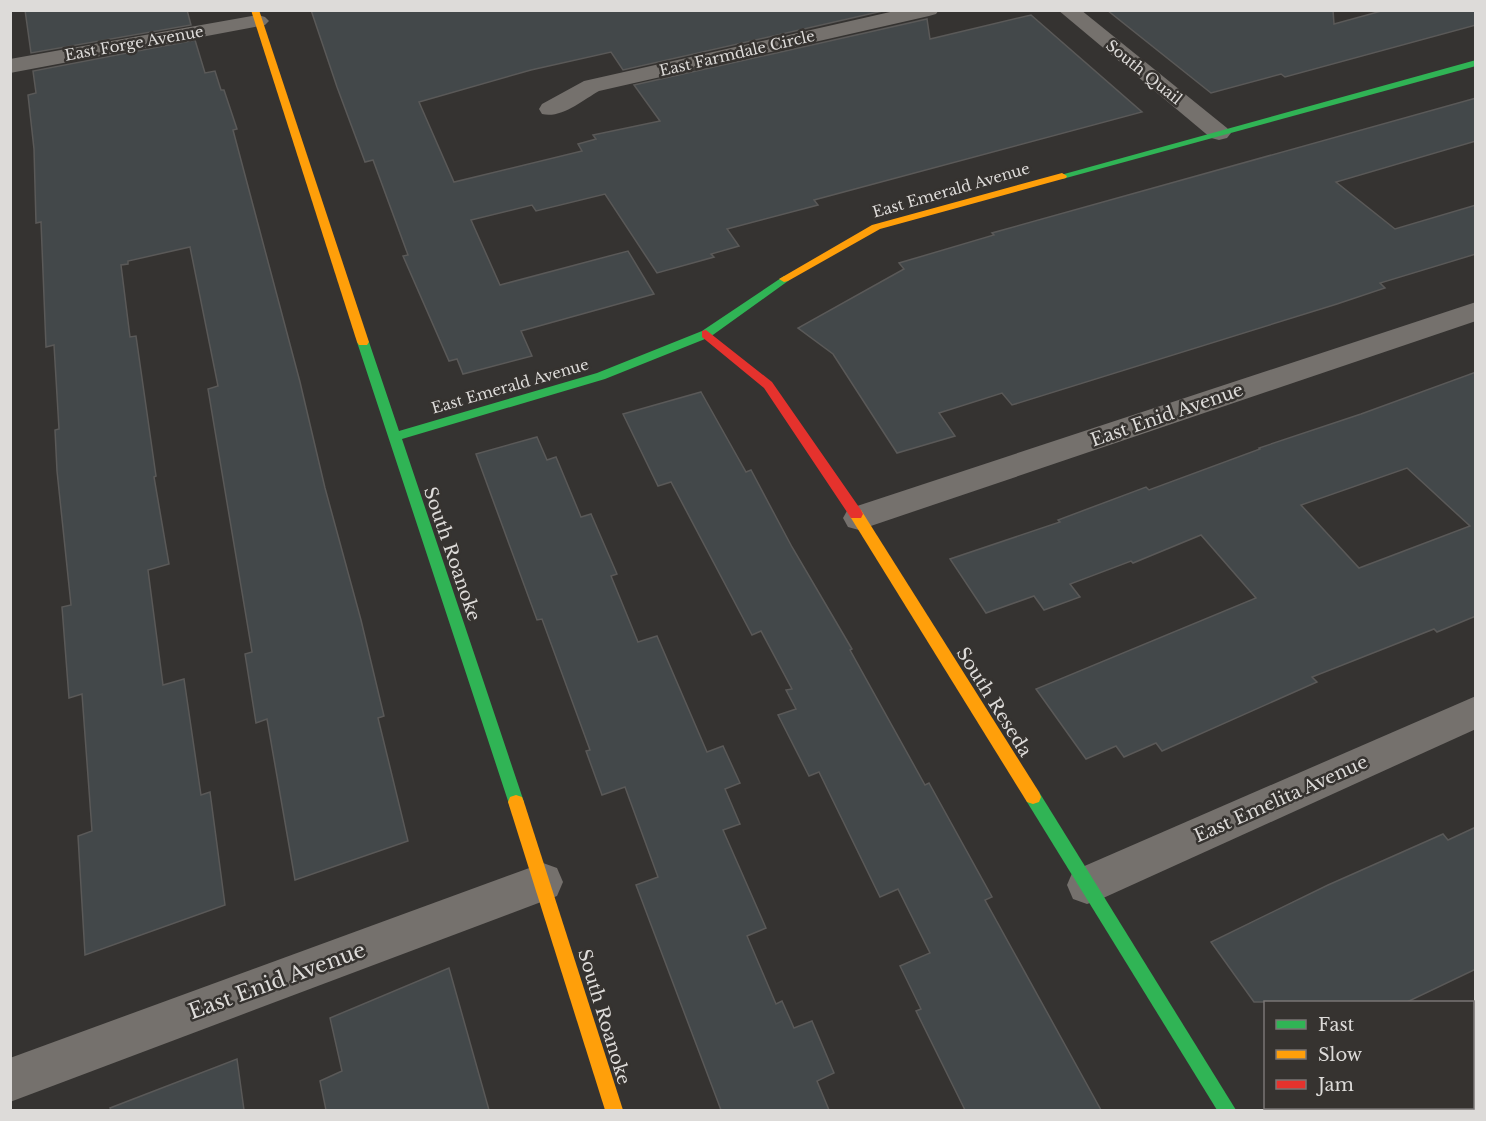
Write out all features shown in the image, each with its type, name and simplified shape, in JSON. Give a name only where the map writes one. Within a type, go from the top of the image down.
[{"type":"street","name":"East Farmdale Circle","points":[[550,109],[592,86],[930,10]]},
{"type":"street","name":"South Quail","points":[[1068,10],[1219,133]]},
{"type":"street","name":"East Forge Avenue","points":[[10,66],[256,16]]},
{"type":"street","name":"South Roanoke","points":[[256,16],[543,882],[614,1110]]},
{"type":"street","name":"East Emerald Avenue","points":[[394,436],[601,376],[706,334],[789,276],[876,227],[1476,63]]},
{"type":"street","name":"East Enid Avenue","points":[[859,518],[1476,311]]},
{"type":"street","name":"South Reseda","points":[[706,334],[768,385],[790,414],[859,518],[1227,1110]]},
{"type":"street","name":"East Emelita Avenue","points":[[1087,885],[1476,712]]},
{"type":"street","name":"East Enid Avenue","points":[[10,1080],[543,882]]},
{"type":"building","points":[[25,10],[187,10],[191,25],[31,53]]},
{"type":"building","points":[[311,10],[887,10],[623,70],[611,52],[531,70],[419,102],[454,182],[582,151],[578,144],[596,139],[593,135],[660,121],[634,85],[927,19],[930,39],[1031,15],[1142,112],[814,200],[818,205],[727,229],[739,246],[711,254],[714,257],[657,273],[605,194],[536,211],[532,205],[471,220],[500,285],[628,251],[654,294],[521,331],[532,356],[463,374],[457,359],[449,361],[403,256],[408,255],[373,160],[365,162]]},
{"type":"building","points":[[1107,10],[1333,10],[1334,24],[1385,10],[1476,10],[1476,25],[1285,77],[1281,74],[1211,93]]},
{"type":"building","points":[[195,40],[205,73],[215,71],[237,129],[233,130],[361,620],[384,716],[378,718],[408,841],[295,880],[267,719],[256,723],[245,654],[252,652],[208,389],[218,386],[190,247],[128,261],[128,264],[121,265],[130,337],[136,336],[156,476],[154,477],[169,564],[148,570],[163,685],[184,679],[201,795],[210,792],[225,905],[85,955],[78,836],[92,831],[82,694],[69,698],[62,607],[71,605],[57,471],[55,430],[59,429],[54,345],[46,347],[41,222],[36,223],[34,149],[28,95],[36,93],[33,71]]},
{"type":"building","points":[[1476,98],[1476,141],[1336,182],[1395,229],[1476,205],[1476,254],[1380,283],[1385,288],[1337,304],[1012,405],[1002,393],[939,413],[955,436],[897,453],[833,354],[798,328],[904,269],[899,263],[994,235],[992,233]]},
{"type":"building","points":[[1476,372],[1476,616],[1437,632],[1434,629],[1312,677],[1317,682],[1162,751],[1156,743],[1124,757],[1116,746],[1086,759],[1036,689],[1256,598],[1201,535],[1133,563],[1131,561],[1070,584],[1080,597],[1044,610],[1034,596],[986,613],[950,559],[1060,522],[1058,520],[1146,487],[1149,490],[1259,448]],"holes":[[[1407,468],[1470,526],[1359,568],[1301,505]]]},
{"type":"building","points":[[701,392],[746,472],[751,470],[792,547],[852,649],[850,650],[925,785],[929,783],[992,897],[985,900],[1101,1110],[965,1110],[916,1011],[921,1009],[900,966],[930,953],[898,889],[880,897],[819,772],[809,776],[778,715],[796,709],[786,690],[792,689],[761,631],[752,635],[671,482],[658,486],[623,414]]},
{"type":"building","points":[[537,437],[547,460],[556,457],[581,517],[591,514],[617,574],[611,576],[638,642],[657,636],[707,752],[723,746],[740,783],[725,789],[740,824],[723,830],[766,928],[747,936],[776,1004],[782,1001],[794,1028],[812,1021],[834,1073],[817,1081],[829,1110],[721,1110],[636,885],[658,877],[625,787],[602,795],[586,751],[590,750],[542,619],[537,620],[476,454]]},
{"type":"building","points":[[1476,827],[1476,969],[1409,1001],[1254,1002],[1211,942],[1328,885],[1443,834],[1448,840]]},
{"type":"building","points":[[449,968],[489,1110],[326,1110],[320,1081],[342,1071],[330,1018]]},
{"type":"building","points":[[237,1059],[244,1110],[111,1110],[110,1108]]},
{"type":"traffic: fast","points":[[1062,176],[1476,63]]},
{"type":"traffic: fast","points":[[394,437],[601,376],[706,334],[784,279]]},
{"type":"traffic: fast","points":[[363,342],[516,802]]},
{"type":"traffic: fast","points":[[1033,797],[1227,1110]]},
{"type":"traffic: slow","points":[[255,10],[363,342]]},
{"type":"traffic: slow","points":[[784,279],[876,227],[1062,176]]},
{"type":"traffic: slow","points":[[856,514],[1033,797]]},
{"type":"traffic: slow","points":[[516,802],[614,1110]]},
{"type":"traffic: jam","points":[[706,334],[768,385],[856,514]]}]
